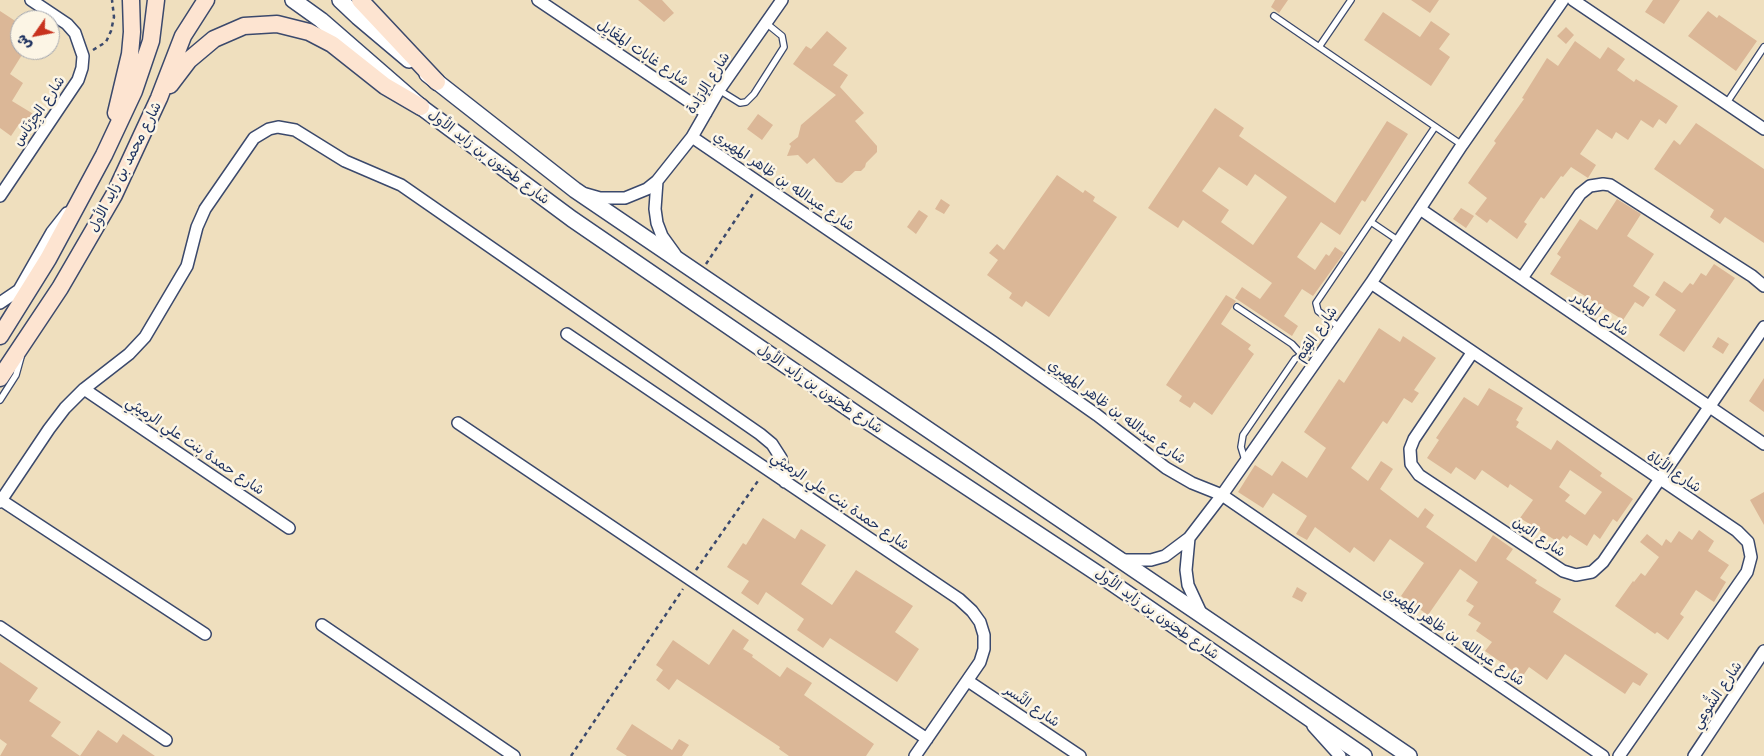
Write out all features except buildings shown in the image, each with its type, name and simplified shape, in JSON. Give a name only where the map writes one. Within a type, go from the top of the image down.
[{"type":"main road","points":[[108,146],[130,54],[132,32],[131,0]]},
{"type":"main road","name":"شارع محمد بن زايد الأول","points":[[0,336],[48,259],[108,146],[141,75],[151,42],[156,0]]},
{"type":"main road","name":"شارع محمد بن زايد الأول","points":[[0,378],[60,288],[114,195],[159,98],[183,36],[206,0]]},
{"type":"main road","points":[[360,0],[437,82]]},
{"type":"main road","points":[[159,98],[189,60],[214,39],[244,26],[277,24],[309,32],[332,44],[386,86],[422,106]]},
{"type":"street","points":[[31,0],[67,24],[80,44],[83,56]]},
{"type":"street","name":"شارع طحنون بن زايد الأول","points":[[293,0],[321,20],[422,106],[572,219],[756,346],[1112,583],[1364,756]]},
{"type":"street","name":"شارع طحنون بن زايد الأول","points":[[340,0],[378,35],[575,190],[700,273],[1409,756]]},
{"type":"street","name":"شارع غابات المِغَايِل","points":[[538,0],[706,113]]},
{"type":"street","name":"شارع الإرَادة","points":[[575,190],[600,198],[625,198],[647,189],[657,181],[692,137],[719,90],[782,0]]},
{"type":"street","name":"شارع القِيَم","points":[[1121,560],[1136,561],[1158,558],[1178,548],[1190,538],[1371,283],[1462,145],[1563,0]]},
{"type":"street","points":[[1573,0],[1764,129]]},
{"type":"street","name":"شارع الجِرْنَاس","points":[[0,196],[78,80],[83,56]]},
{"type":"street","points":[[205,634],[1,501],[48,429],[84,389],[125,358],[145,337],[187,266],[192,253],[197,227],[205,209],[254,138],[269,129],[287,127],[303,134],[345,161],[388,178],[407,188],[760,434],[772,444],[781,458],[785,482]]},
{"type":"street","name":"شارع عبدالله بن ظاهر المهيري","points":[[692,137],[993,342],[1097,415],[1166,468],[1192,483],[1222,495],[1603,756]]},
{"type":"street","points":[[657,181],[655,210],[657,223],[662,236],[679,259]]},
{"type":"street","points":[[1522,278],[1580,194],[1590,186],[1603,184],[1618,190],[1752,276],[1764,286]]},
{"type":"street","points":[[0,303],[9,299],[18,290],[52,232],[78,201]]},
{"type":"street","name":"شارع المبادر","points":[[1420,209],[1764,444]]},
{"type":"street","name":"شارع الأناة","points":[[1371,283],[1659,481],[1743,536],[1750,549],[1750,565],[1619,756]]},
{"type":"street","name":"شارع التين","points":[[1472,353],[1410,449],[1411,464],[1419,476],[1563,571],[1576,575],[1592,572],[1603,562],[1764,327]]},
{"type":"street","name":"شارع حمدة بنت علي الرميثي","points":[[567,334],[959,599],[972,611],[980,622],[984,649],[980,662],[915,756]]},
{"type":"street","name":"شارع حمدة بنت علي الرميثي","points":[[84,389],[289,528]]},
{"type":"street","points":[[458,423],[927,739]]},
{"type":"street","name":"شارع القِيَم","points":[[1190,538],[1186,554],[1187,577],[1194,600],[1201,614]]},
{"type":"street","points":[[322,625],[514,756]]},
{"type":"street","points":[[0,627],[166,740]]},
{"type":"street","name":"شارع الشُّوعِي","points":[[1694,756],[1764,651]]},
{"type":"street","name":"شارع النَّسر","points":[[968,681],[1080,756]]},
{"type":"street","points":[[1300,713],[1340,756]]},
{"type":"lane","points":[[1319,47],[1351,0]]},
{"type":"lane","points":[[1274,16],[1462,145]]},
{"type":"lane","points":[[719,90],[740,103],[746,102],[754,94],[784,47],[782,36],[766,23]]},
{"type":"lane","points":[[1726,104],[1764,47]]},
{"type":"lane","points":[[1339,327],[1318,311],[1316,303],[1435,127]]},
{"type":"lane","points":[[1371,222],[1399,241]]},
{"type":"lane","points":[[1237,307],[1292,344],[1302,355]]},
{"type":"lane","points":[[0,400],[16,375],[25,342]]},
{"type":"lane","points":[[1246,461],[1241,447],[1243,435],[1296,359],[1302,355],[1321,354]]},
{"type":"path","points":[[83,56],[106,42],[114,17],[112,0]]},
{"type":"path","points":[[700,273],[760,184]]},
{"type":"path","points":[[571,756],[766,469]]}]
